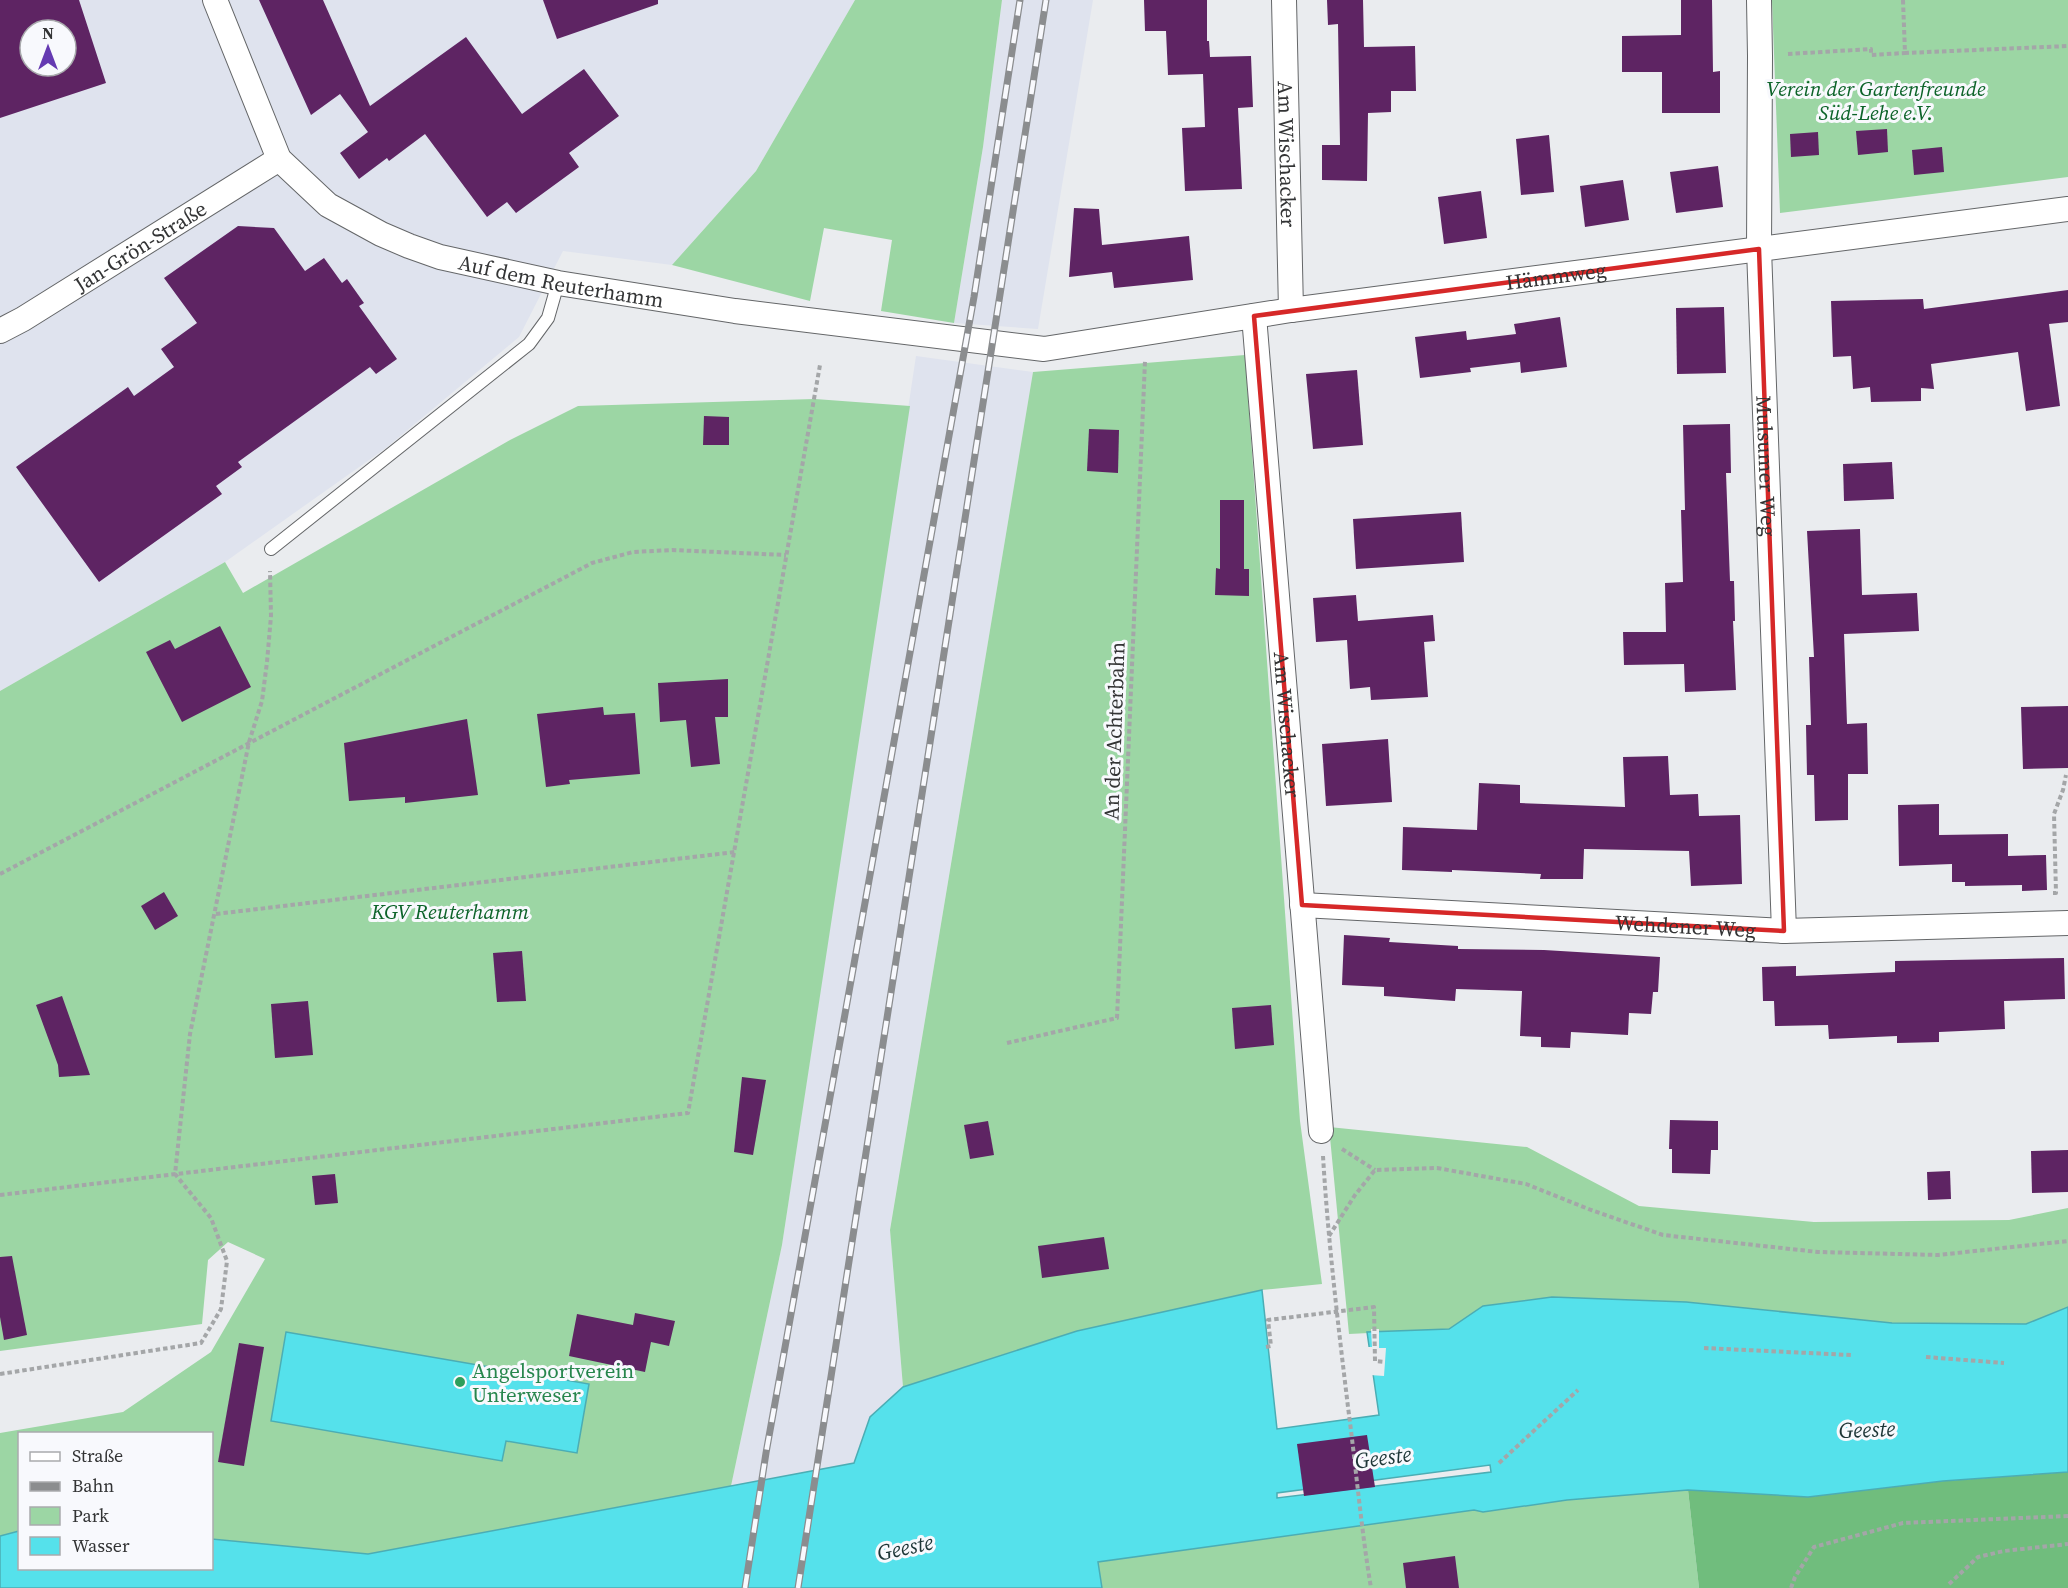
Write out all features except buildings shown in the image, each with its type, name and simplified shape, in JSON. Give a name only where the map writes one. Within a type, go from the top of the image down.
[{"type":"street","name":"Auf dem Reuterhamm","points":[[215,0],[279,159],[328,205],[381,234],[440,257],[558,283],[735,311],[1044,349]]},
{"type":"street","name":"Am Wischacker","points":[[1284,0],[1291,310]]},
{"type":"street","name":"Mulsumer Weg","points":[[1759,0],[1761,56],[1759,249],[1784,931]]},
{"type":"street","name":"Jan-Grön-Straße","points":[[0,331],[279,159]]},
{"type":"street","name":"Hämmweg","points":[[1044,349],[1291,310],[2068,209]]},
{"type":"street","name":"Am Wischacker","points":[[1254,316],[1322,1131]]},
{"type":"street","name":"Wehdener Weg","points":[[1302,905],[1784,931],[2068,923]]},
{"type":"lane","points":[[271,549],[529,344],[548,318],[558,283]]},
{"type":"path","points":[[1903,0],[1905,53]]},
{"type":"path","points":[[1761,56],[1871,49],[1871,55],[2068,46]]},
{"type":"path","name":"An der Achterbahn","points":[[1007,1043],[1117,1018],[1146,333]]},
{"type":"path","points":[[0,1195],[688,1113],[820,365]]},
{"type":"path","points":[[0,1374],[201,1343],[222,1309],[227,1261],[211,1218],[175,1174],[190,1034],[249,742],[262,701],[271,616],[271,549]]},
{"type":"path","points":[[0,874],[591,563],[633,552],[672,550],[786,555]]},
{"type":"path","points":[[2048,894],[2056,893],[2054,814],[2066,775]]},
{"type":"path","points":[[216,914],[735,852]]},
{"type":"path","points":[[1322,1131],[1338,1147],[1375,1170],[1437,1168],[1526,1184],[1663,1235],[1806,1250],[1938,1255],[2068,1241]]},
{"type":"path","points":[[1322,1131],[1337,1311],[1371,1588]]},
{"type":"path","points":[[1329,1236],[1355,1194],[1375,1170]]},
{"type":"path","points":[[1266,1347],[1271,1346],[1268,1320],[1374,1307],[1375,1361],[1385,1362]]},
{"type":"path","points":[[1704,1348],[1851,1355]]},
{"type":"path","points":[[1926,1357],[2004,1363]]},
{"type":"path","points":[[1499,1463],[1578,1390]]},
{"type":"path","points":[[1791,1588],[1814,1547],[1881,1529],[1903,1524],[2068,1516]]},
{"type":"path","points":[[1949,1584],[1978,1557],[2004,1551],[2068,1545]]},
{"type":"highlighted area","points":[[1759,249],[1784,931],[1302,905],[1254,316]]},
{"type":"shaded area","points":[[0,0],[855,0],[756,171],[672,265],[563,251],[519,337],[386,448],[225,562],[0,691]]},
{"type":"shaded area","points":[[1002,0],[1093,0],[1038,329],[954,323],[983,147]]},
{"type":"shaded area","points":[[916,356],[1033,372],[890,1229],[903,1387],[870,1417],[854,1463],[731,1486],[782,1245]]},
{"type":"green space","points":[[855,0],[1002,0],[983,147],[954,323],[881,311],[892,240],[824,228],[810,301],[672,265],[756,171]]},
{"type":"green space","name":"Verein der Gartenfreunde Süd-Lehe e.V.","points":[[1772,0],[2068,0],[2068,177],[1780,213]]},
{"type":"green space","points":[[1245,355],[1300,1121],[1322,1284],[1262,1290],[1077,1331],[903,1387],[890,1230],[1033,372]]},
{"type":"green space","name":"KGV Reuterhamm","points":[[815,399],[910,406],[782,1245],[731,1486],[368,1554],[213,1539],[213,1432],[18,1432],[18,1531],[0,1536],[0,1433],[123,1412],[211,1352],[265,1259],[228,1242],[208,1260],[202,1324],[0,1351],[0,691],[225,562],[243,593],[510,440],[578,406]]},
{"type":"green space","points":[[1329,1127],[1527,1147],[1639,1206],[1814,1222],[2009,1220],[2068,1208],[2068,1307],[2026,1324],[1892,1323],[1686,1302],[1552,1297],[1483,1306],[1449,1329],[1349,1334]]},
{"type":"green space","points":[[2068,1472],[2068,1588],[1699,1588],[1688,1490],[1808,1497],[1943,1481]]},
{"type":"green space","points":[[1688,1490],[1699,1588],[1102,1588],[1098,1562],[1474,1510],[1483,1512],[1567,1500]]},
{"type":"water","name":"Geeste","points":[[1262,1290],[1277,1429],[1379,1415],[1367,1332],[1449,1329],[1483,1306],[1552,1297],[1686,1302],[1892,1323],[2026,1324],[2068,1307],[2068,1472],[1943,1481],[1808,1497],[1688,1490],[1567,1500],[1483,1512],[1474,1510],[1098,1562],[1102,1588],[0,1588],[0,1536],[18,1531],[18,1570],[213,1570],[213,1539],[368,1554],[854,1463],[870,1417],[903,1387],[1077,1331]],"holes":[[[1490,1465],[1491,1472],[1277,1498],[1277,1493]]]},
{"type":"water","points":[[286,1332],[589,1384],[577,1453],[506,1441],[502,1461],[271,1421]]},
{"type":"pier","points":[[1371,1329],[1379,1329],[1379,1348],[1386,1348],[1384,1376],[1370,1375],[1367,1347],[1372,1347]]},
{"type":"railway","points":[[745,1588],[766,1453],[974,297],[1020,0]]},
{"type":"railway","points":[[798,1588],[1046,0]]},
{"type":"place","name":"Angelsportverein Unterweser","points":[[460,1382]]}]
